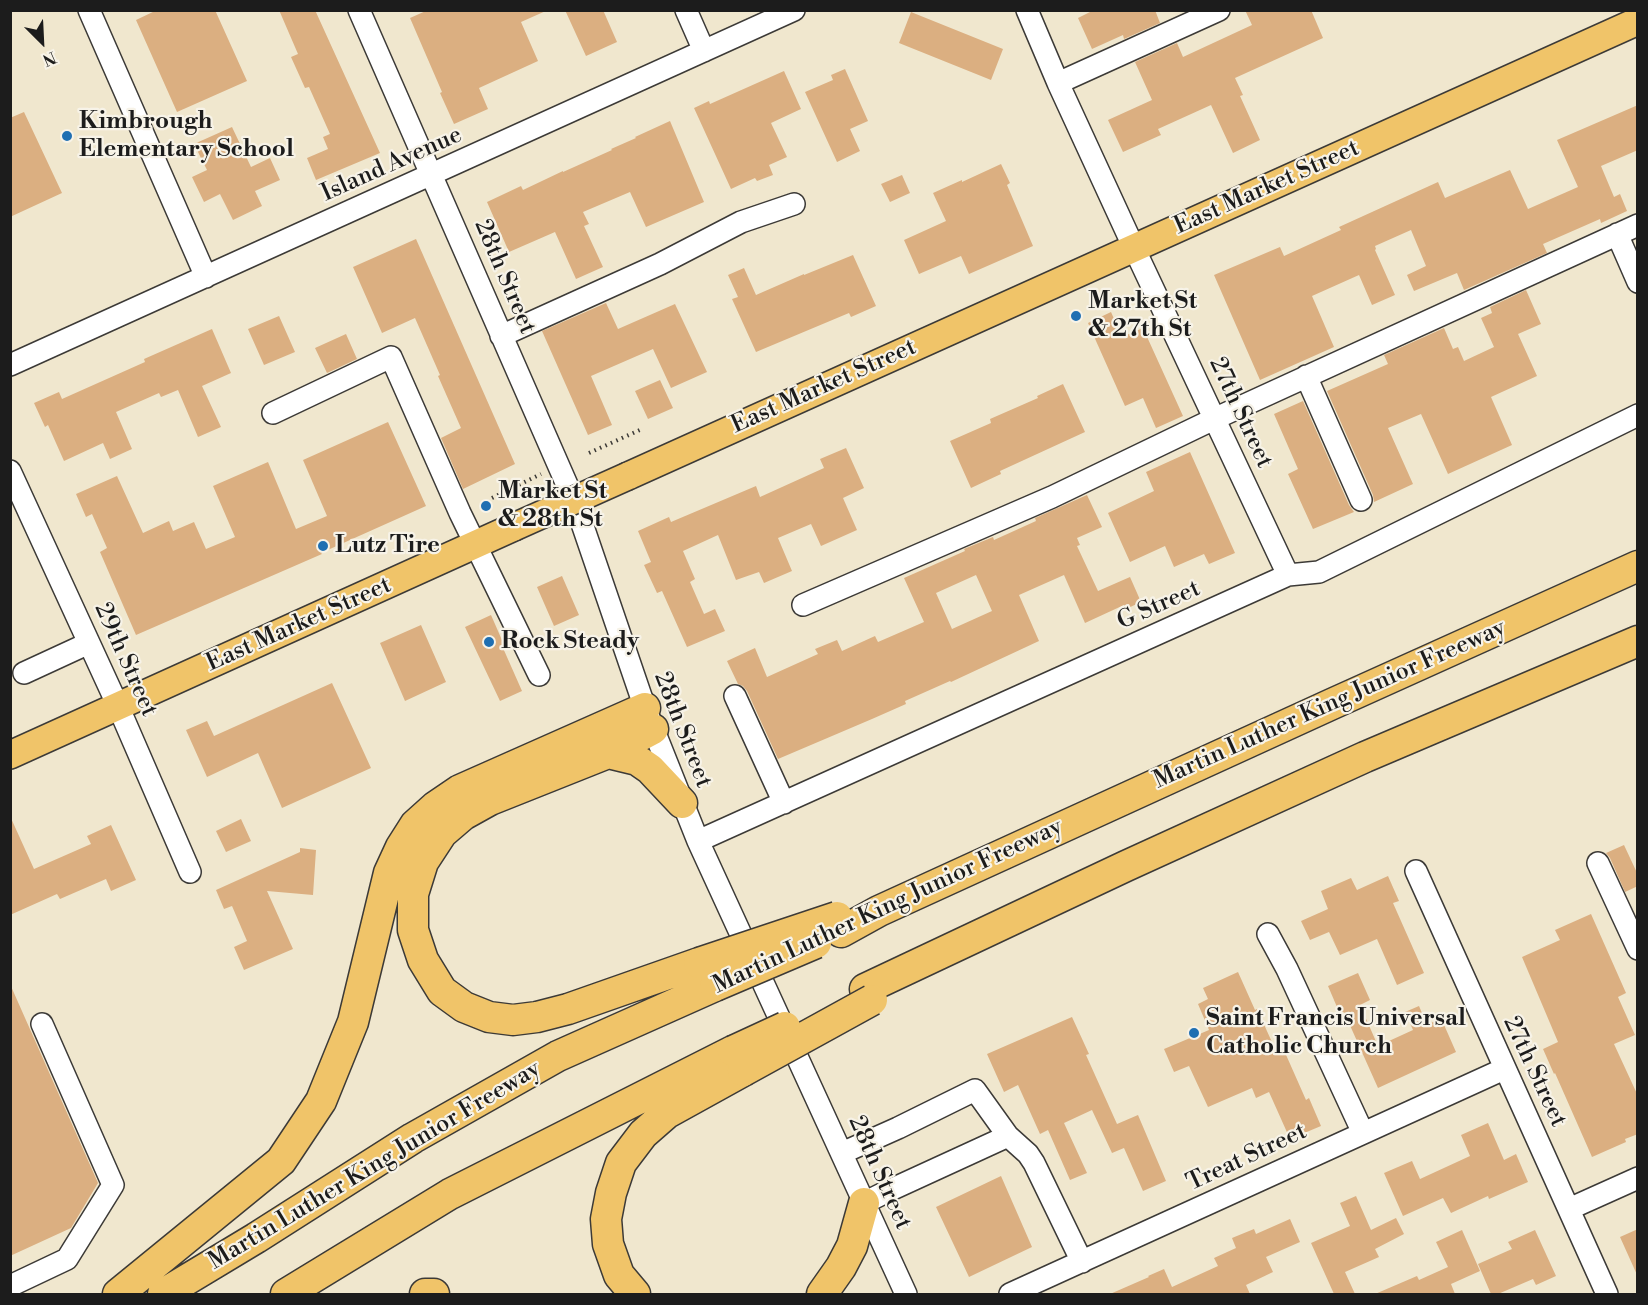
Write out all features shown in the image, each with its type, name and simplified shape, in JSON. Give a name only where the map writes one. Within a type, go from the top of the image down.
[{"type":"highway","name":"Martin Luther King Junior Freeway","points":[[163,1294],[413,1138],[707,975],[879,911],[1638,566]]},
{"type":"highway","points":[[286,1294],[450,1194],[738,1061],[996,928],[1365,757],[1638,641]]},
{"type":"highway","points":[[649,719],[608,753],[490,800],[463,816],[442,833],[423,862],[413,894],[413,930],[423,960],[442,991],[464,1007],[489,1017],[513,1020],[537,1017],[707,975]]},
{"type":"highway","points":[[118,1294],[281,1161],[321,1101],[353,1022],[389,873],[401,847],[415,825],[435,807],[460,790],[649,719]]},
{"type":"highway","points":[[608,753],[637,760],[650,769],[682,803]]},
{"type":"highway","points":[[635,1294],[619,1275],[608,1244],[606,1219],[611,1193],[621,1163],[643,1134],[667,1113],[738,1061]]},
{"type":"highway","points":[[822,1294],[841,1267],[852,1246],[864,1203]]},
{"type":"highway","points":[[425,1294],[434,1294]]},
{"type":"main road","name":"East Market Street","points":[[10,755],[1638,21]]},
{"type":"street","points":[[90,10],[206,277]]},
{"type":"street","name":"28th Street","points":[[359,10],[575,503],[649,719],[698,841],[906,1294]]},
{"type":"street","points":[[686,10],[704,51]]},
{"type":"street","name":"Island Avenue","points":[[10,365],[794,10]]},
{"type":"street","name":"27th Street","points":[[1027,10],[1134,248],[1288,575]]},
{"type":"street","points":[[1058,83],[1219,10]]},
{"type":"street","points":[[501,336],[660,264],[741,222],[794,204]]},
{"type":"street","points":[[803,605],[1053,497],[1306,376],[1638,225]]},
{"type":"street","points":[[1617,234],[1638,282]]},
{"type":"street","points":[[273,413],[391,357],[476,545],[539,675]]},
{"type":"street","points":[[1306,376],[1361,500]]},
{"type":"street","name":"G Street","points":[[698,841],[1288,575],[1319,572],[1638,415]]},
{"type":"street","name":"29th Street","points":[[10,471],[118,706],[190,872]]},
{"type":"street","points":[[24,673],[89,643]]},
{"type":"street","points":[[735,696],[784,803]]},
{"type":"street","points":[[1598,863],[1638,949]]},
{"type":"street","name":"27th Street","points":[[1416,871],[1569,1209],[1603,1293]]},
{"type":"street","points":[[1268,934],[1287,969],[1363,1133]]},
{"type":"street","points":[[10,1286],[67,1259],[113,1185],[42,1024]]},
{"type":"street","name":"Treat Street","points":[[1010,1294],[1504,1069]]},
{"type":"street","points":[[842,1153],[975,1090],[1008,1136],[1034,1162],[1082,1262]]},
{"type":"street","points":[[864,1203],[1008,1136]]},
{"type":"street","points":[[1569,1209],[1638,1178]]},
{"type":"path","points":[[589,453],[642,429]]},
{"type":"path","points":[[492,498],[540,474]]},
{"type":"building","points":[[157,10],[215,10],[247,81],[177,112],[136,20]]},
{"type":"building","points":[[279,10],[315,10],[380,153],[316,180],[307,158],[328,149],[323,137],[330,134],[309,87],[305,88],[291,57],[298,54]]},
{"type":"building","points":[[428,10],[548,10],[521,22],[538,61],[479,88],[488,109],[454,124],[410,18]]},
{"type":"building","points":[[565,10],[603,10],[617,42],[586,56]]},
{"type":"building","points":[[1094,10],[1155,10],[1160,23],[1124,39],[1123,35],[1092,49],[1078,18]]},
{"type":"building","points":[[1245,10],[1311,10],[1323,38],[1235,78],[1243,95],[1240,96],[1260,140],[1233,153],[1211,105],[1158,129],[1161,135],[1123,152],[1108,120],[1152,100],[1135,62],[1177,43],[1183,57],[1252,25]]},
{"type":"building","points":[[911,12],[1003,49],[991,80],[899,43]]},
{"type":"building","points":[[845,69],[868,121],[850,129],[860,151],[837,162],[805,92],[833,80],[831,75]]},
{"type":"building","points":[[784,71],[801,109],[771,123],[787,157],[769,165],[773,175],[757,181],[755,178],[731,189],[694,108],[709,101],[710,104]]},
{"type":"building","points":[[1638,105],[1638,150],[1601,166],[1614,197],[1620,194],[1627,211],[1601,223],[1600,219],[1543,244],[1547,253],[1464,290],[1457,273],[1414,291],[1407,275],[1426,266],[1411,230],[1375,246],[1395,295],[1372,305],[1359,275],[1312,296],[1334,347],[1260,380],[1214,275],[1280,247],[1284,256],[1341,230],[1339,227],[1438,182],[1445,198],[1510,170],[1528,209],[1578,187],[1557,140]]},
{"type":"building","points":[[24,112],[62,193],[10,217],[10,118]]},
{"type":"building","points":[[670,121],[704,202],[646,227],[630,192],[583,212],[589,224],[584,226],[603,267],[576,279],[555,232],[509,252],[487,202],[521,186],[523,190]]},
{"type":"building","points":[[232,127],[251,167],[270,158],[280,180],[255,191],[262,206],[233,220],[220,194],[204,202],[192,177],[207,170],[194,144]]},
{"type":"building","points":[[1001,164],[1010,183],[1007,185],[1033,246],[969,274],[961,256],[919,274],[904,240],[946,221],[933,193]]},
{"type":"building","points":[[902,175],[910,193],[890,202],[881,184]]},
{"type":"building","points":[[416,239],[515,464],[463,489],[441,438],[461,428],[415,318],[382,333],[353,267]]},
{"type":"building","points":[[853,255],[876,306],[851,317],[849,313],[756,352],[732,299],[738,297],[728,275],[744,268],[756,295]]},
{"type":"building","points":[[1526,290],[1541,324],[1518,334],[1537,376],[1491,397],[1512,445],[1448,474],[1421,414],[1388,428],[1413,484],[1374,502],[1373,495],[1327,391],[1388,364],[1384,355],[1444,328],[1453,349],[1458,347],[1464,361],[1494,347],[1481,318],[1492,313],[1490,307]]},
{"type":"building","points":[[606,303],[618,329],[675,304],[707,372],[671,388],[653,349],[591,376],[612,425],[588,435],[542,331]]},
{"type":"building","points":[[1111,312],[1122,337],[1143,328],[1183,416],[1156,428],[1143,398],[1125,406],[1088,323]]},
{"type":"building","points":[[279,316],[295,352],[264,365],[248,329]]},
{"type":"building","points":[[212,329],[231,373],[202,386],[221,427],[198,437],[178,390],[161,397],[159,393],[116,412],[132,449],[110,459],[103,443],[64,461],[48,425],[45,427],[34,403],[59,392],[62,399]]},
{"type":"building","points":[[346,334],[357,359],[327,373],[315,348]]},
{"type":"building","points":[[660,380],[673,408],[648,419],[635,391]]},
{"type":"building","points":[[1063,384],[1085,432],[1000,471],[1001,474],[971,488],[950,441],[991,423],[990,419],[1038,398],[1037,396]]},
{"type":"building","points":[[1303,401],[1354,512],[1313,529],[1288,474],[1298,469],[1274,414]]},
{"type":"building","points":[[388,422],[426,506],[136,635],[100,552],[107,548],[92,514],[86,517],[76,494],[117,476],[143,533],[169,521],[173,531],[194,522],[206,549],[235,537],[213,486],[268,462],[296,529],[327,516],[303,460]]},
{"type":"building","points":[[846,448],[864,488],[843,498],[857,530],[821,546],[811,524],[778,538],[792,571],[764,583],[759,572],[736,580],[718,535],[683,551],[695,579],[690,582],[704,614],[715,609],[725,631],[687,647],[662,591],[657,593],[644,565],[651,562],[638,531],[669,517],[671,522],[756,486],[760,497],[824,468],[820,459]]},
{"type":"building","points":[[1190,452],[1235,553],[1209,564],[1204,554],[1174,567],[1165,546],[1130,562],[1108,513],[1154,491],[1146,472]]},
{"type":"building","points":[[1087,495],[1102,527],[1077,538],[1080,545],[1077,546],[1098,591],[1130,577],[1141,602],[1126,609],[1124,605],[1085,623],[1064,575],[1019,595],[1039,641],[905,701],[906,704],[778,759],[747,691],[738,684],[727,661],[755,648],[767,677],[818,654],[815,649],[837,640],[842,651],[875,636],[878,642],[924,622],[904,578],[965,551],[964,549],[993,537],[994,540],[1036,521],[1035,518]],"holes":[[[976,575],[992,611],[952,629],[936,593]]]},
{"type":"building","points":[[562,576],[579,615],[554,626],[537,587]]},
{"type":"building","points":[[491,615],[522,691],[500,701],[465,627]]},
{"type":"building","points":[[421,625],[446,682],[405,701],[380,643]]},
{"type":"building","points":[[332,683],[371,768],[282,808],[258,753],[207,777],[186,730],[207,721],[214,736]]},
{"type":"building","points":[[10,816],[34,869],[91,844],[87,836],[111,825],[136,880],[111,891],[106,879],[60,899],[57,894],[10,915]]},
{"type":"building","points":[[241,819],[251,841],[226,852],[216,831]]},
{"type":"building","points":[[1624,845],[1638,875],[1638,886],[1625,892],[1606,853]]},
{"type":"building","points":[[300,848],[316,850],[313,895],[267,891],[293,949],[244,970],[234,947],[247,941],[232,906],[224,909],[216,890],[300,852]]},
{"type":"building","points":[[1388,876],[1399,901],[1393,903],[1424,973],[1397,985],[1377,939],[1340,955],[1329,932],[1310,940],[1301,921],[1328,909],[1321,891],[1351,878],[1357,890]]},
{"type":"building","points":[[1591,914],[1626,993],[1618,997],[1635,1035],[1614,1044],[1638,1096],[1638,1134],[1592,1157],[1543,1049],[1558,1042],[1522,957],[1560,940],[1555,930]]},
{"type":"building","points":[[1238,972],[1276,1051],[1283,1048],[1306,1100],[1309,1098],[1321,1126],[1290,1139],[1269,1092],[1256,1098],[1252,1088],[1208,1107],[1189,1066],[1174,1072],[1164,1049],[1209,1030],[1198,1004],[1208,999],[1203,988]]},
{"type":"building","points":[[1358,973],[1370,1000],[1360,1005],[1378,1046],[1413,1030],[1405,1012],[1419,1006],[1427,1025],[1441,1018],[1456,1052],[1378,1088],[1344,1012],[1340,1014],[1328,986]]},
{"type":"building","points":[[10,984],[98,1183],[71,1228],[10,1256]]},
{"type":"building","points":[[1072,1017],[1089,1054],[1086,1055],[1117,1124],[1138,1115],[1166,1181],[1143,1191],[1124,1148],[1112,1153],[1092,1110],[1064,1123],[1087,1173],[1070,1180],[1048,1130],[1040,1134],[1018,1085],[1004,1092],[987,1054]]},
{"type":"building","points":[[1488,1123],[1504,1160],[1516,1154],[1528,1182],[1489,1199],[1488,1196],[1451,1213],[1443,1198],[1403,1216],[1384,1173],[1412,1161],[1420,1179],[1470,1156],[1461,1135]]},
{"type":"building","points":[[1001,1176],[1032,1247],[969,1277],[936,1207]]},
{"type":"building","points":[[1356,1196],[1371,1230],[1396,1218],[1404,1234],[1375,1249],[1379,1257],[1345,1272],[1355,1294],[1334,1294],[1311,1243],[1350,1226],[1340,1203]]},
{"type":"building","points":[[1290,1219],[1300,1242],[1266,1257],[1273,1272],[1246,1285],[1250,1294],[1110,1294],[1164,1269],[1172,1287],[1218,1266],[1214,1258],[1236,1248],[1232,1238],[1254,1229],[1256,1234]]},
{"type":"building","points":[[1638,1229],[1638,1277],[1620,1237]]},
{"type":"building","points":[[1462,1230],[1480,1271],[1451,1284],[1455,1294],[1375,1294],[1417,1276],[1419,1280],[1448,1267],[1436,1242]]},
{"type":"building","points":[[1535,1230],[1556,1276],[1536,1285],[1533,1279],[1498,1294],[1491,1294],[1478,1264],[1512,1249],[1508,1242]]},
{"type":"place","name":"Kimbrough Elementary School","points":[[67,136]]},
{"type":"place","name":"Market St & 27th St","points":[[1076,316]]},
{"type":"place","name":"Market St & 28th St","points":[[486,506]]},
{"type":"place","name":"Lutz Tire","points":[[323,546]]},
{"type":"place","name":"Rock Steady","points":[[489,642]]},
{"type":"place","name":"Saint Francis Universal Catholic Church","points":[[1194,1033]]}]
